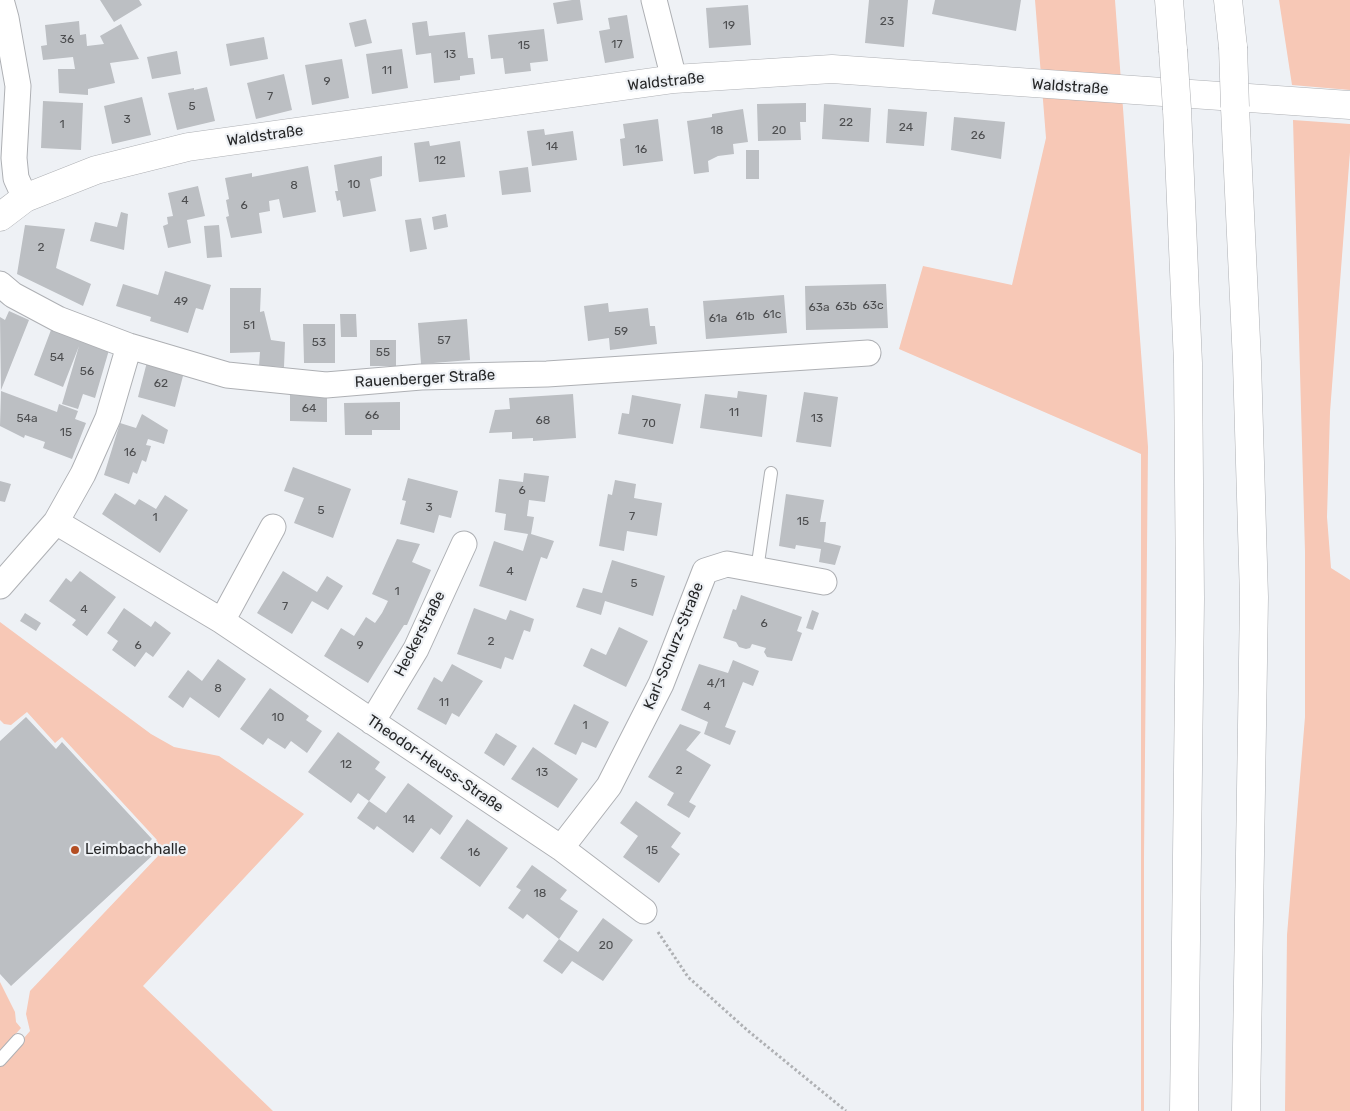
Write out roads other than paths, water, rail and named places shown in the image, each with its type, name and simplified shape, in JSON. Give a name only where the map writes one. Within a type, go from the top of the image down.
[{"type":"main road","points":[[1169,0],[1177,110],[1188,363],[1190,599],[1184,1111]]},
{"type":"main road","points":[[1228,0],[1233,47],[1247,362],[1254,597],[1246,1111]]},
{"type":"main road","name":"Waldstraße","points":[[0,217],[25,198],[96,170],[188,147],[674,79],[832,70],[1350,105]]},
{"type":"street","points":[[654,0],[674,79]]},
{"type":"street","points":[[6,10],[18,86],[14,158],[16,178],[25,198]]},
{"type":"street","name":"Rauenberger Straße","points":[[0,284],[13,295],[58,319],[129,346],[227,375],[326,385],[421,378],[547,374],[868,353]]},
{"type":"street","points":[[0,586],[56,522],[83,474],[108,418],[129,346]]},
{"type":"street","name":"Theodor-Heuss-Straße","points":[[56,522],[222,621],[561,848],[644,912]]},
{"type":"street","points":[[222,621],[273,527]]},
{"type":"street","name":"Heckerstraße","points":[[372,722],[416,649],[464,544]]},
{"type":"street","name":"Karl-Schurz-Straße","points":[[561,848],[610,786],[661,684],[704,572],[727,564],[824,582]]},
{"type":"lane","points":[[757,570],[771,473]]},
{"type":"lane","points":[[0,1060],[18,1040]]},
{"type":"place","name":"Leimbachhalle","points":[[75,850]]}]
